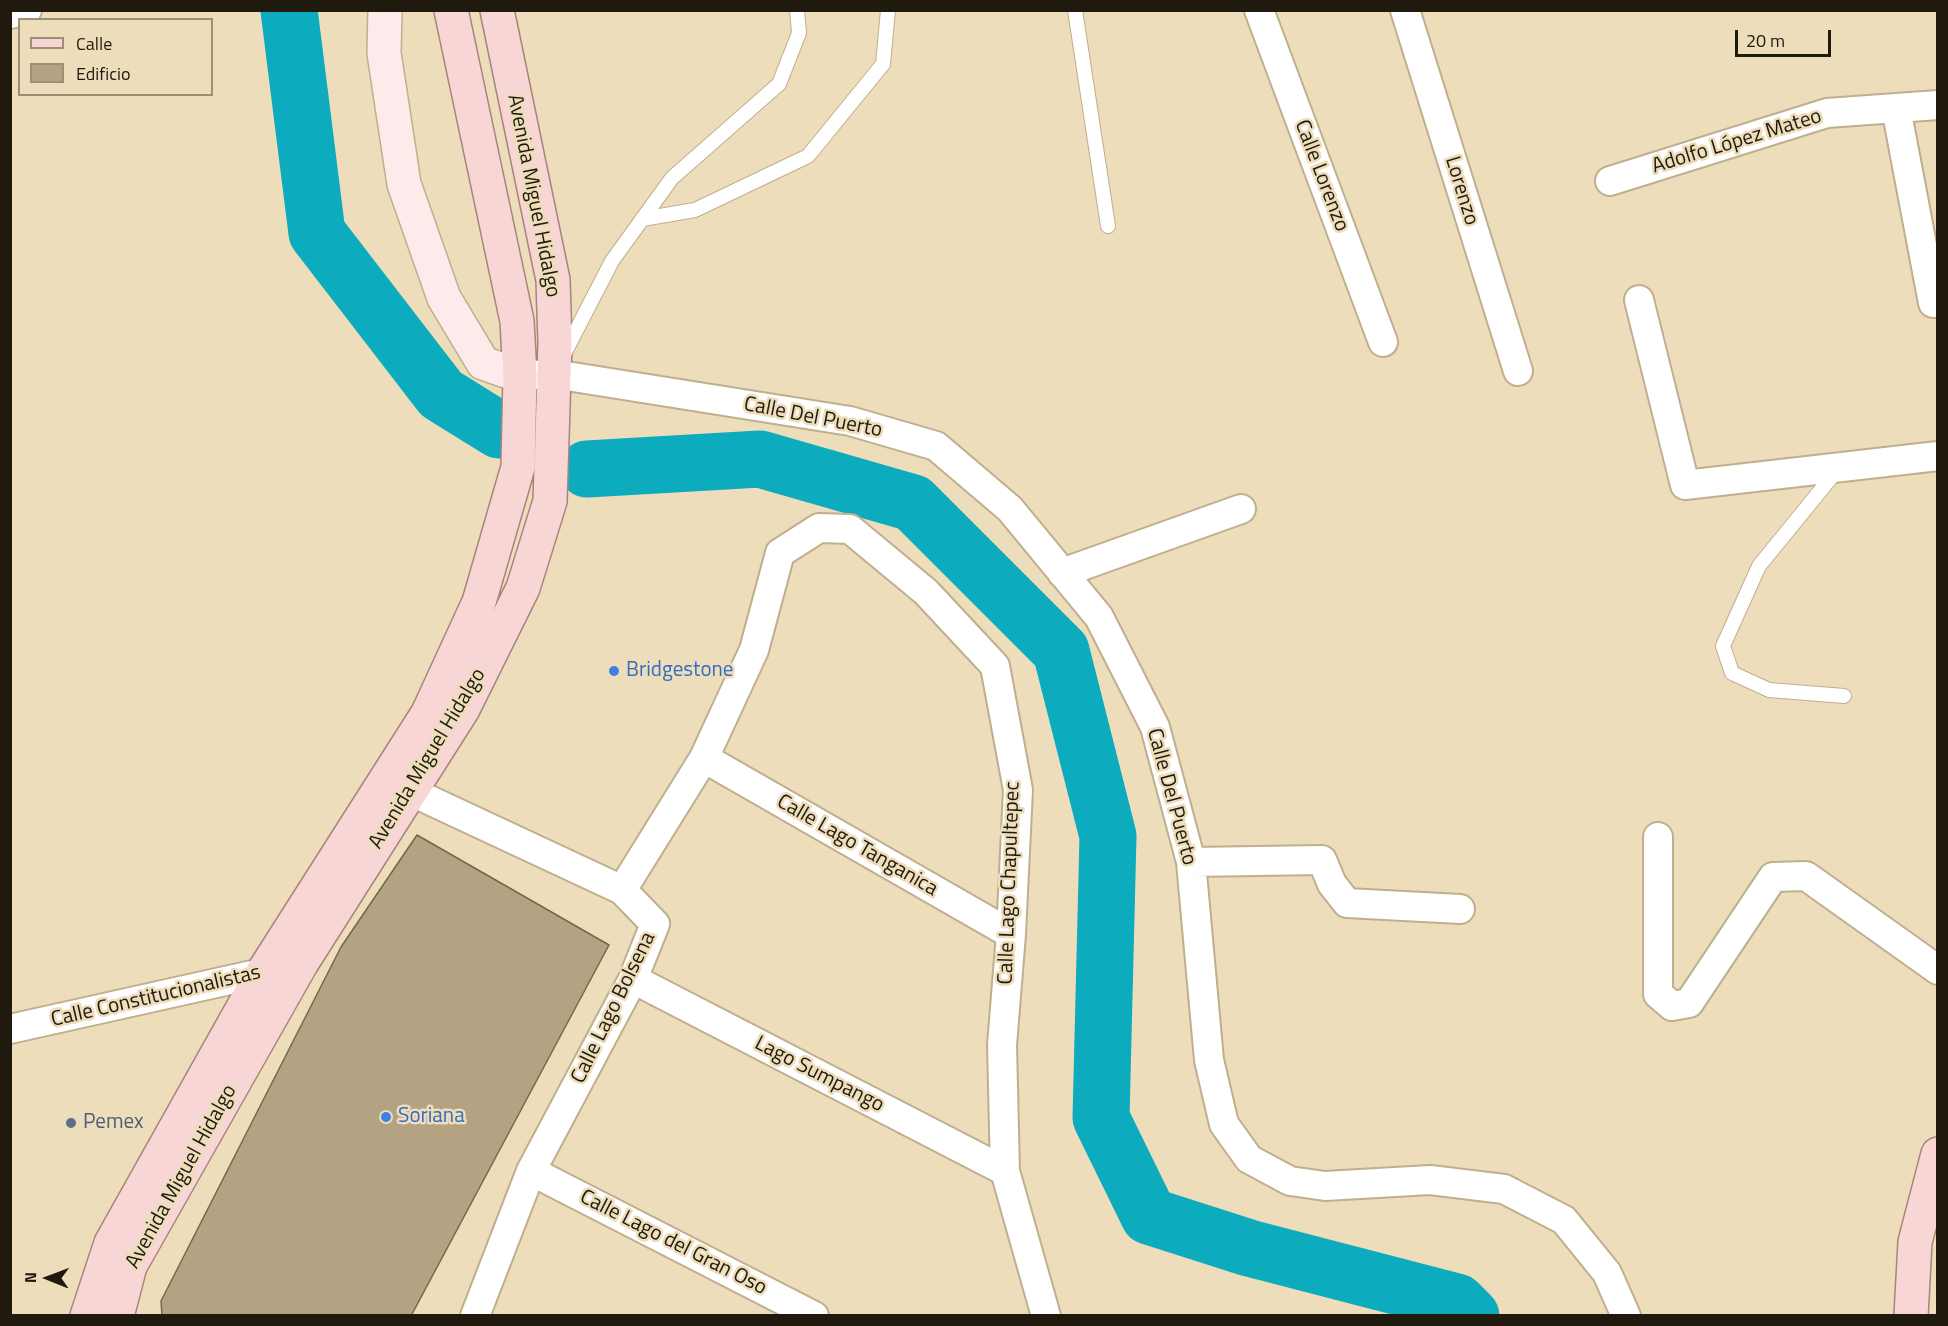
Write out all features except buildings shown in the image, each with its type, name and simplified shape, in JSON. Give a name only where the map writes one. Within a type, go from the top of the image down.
[{"type":"main road","points":[[385,10],[384,53],[404,184],[444,298],[483,363],[520,376]]},
{"type":"main road","name":"Avenida Miguel Hidalgo","points":[[87,1316],[111,1243],[263,972],[428,712],[479,602],[518,467],[520,376],[517,321],[451,10]]},
{"type":"main road","name":"Avenida Miguel Hidalgo","points":[[123,1310],[130,1266],[301,964],[463,709],[523,588],[550,501],[555,343],[553,280],[496,10]]},
{"type":"main road","points":[[1911,1316],[1915,1242],[1938,1154]]},
{"type":"street","points":[[10,14],[27,10]]},
{"type":"street","name":"Calle Lorenzo","points":[[1259,10],[1383,342]]},
{"type":"street","name":"Lorenzo","points":[[1405,10],[1518,371]]},
{"type":"street","name":"Adolfo López Mateo","points":[[1610,181],[1827,113],[1938,105]]},
{"type":"street","points":[[1896,108],[1933,303]]},
{"type":"street","points":[[1639,300],[1685,485],[1938,456]]},
{"type":"street","name":"Calle Del Puerto","points":[[520,376],[554,374],[850,421],[936,446],[1010,509],[1099,617],[1155,727],[1191,862],[1209,1060],[1224,1124],[1249,1159],[1290,1181],[1326,1186],[1431,1180],[1504,1189],[1564,1220],[1607,1273],[1626,1316]]},
{"type":"street","points":[[1062,573],[1241,509]]},
{"type":"street","name":"Calle Lago Chapultepec","points":[[622,890],[704,758],[754,650],[780,553],[819,528],[850,529],[926,592],[995,666],[1018,790],[1011,934],[1002,1045],[1005,1171],[1046,1316]]},
{"type":"street","name":"Calle Lago Tanganica","points":[[704,758],[1011,934]]},
{"type":"street","name":"Calle Lago Bolsena","points":[[410,791],[622,890],[655,924],[633,980],[531,1172],[476,1316]]},
{"type":"street","points":[[1658,837],[1658,994],[1672,1006],[1689,1004],[1773,877],[1806,876],[1938,970]]},
{"type":"street","points":[[1191,862],[1322,860],[1332,884],[1347,903],[1460,909]]},
{"type":"street","name":"Calle Constitucionalistas","points":[[10,1029],[301,964]]},
{"type":"street","name":"Lago Sumpango","points":[[633,980],[1005,1171]]},
{"type":"street","name":"Calle Lago del Gran Oso","points":[[531,1172],[814,1316]]},
{"type":"lane","points":[[554,374],[612,261],[672,178],[779,84],[799,33],[797,10]]},
{"type":"lane","points":[[642,219],[695,210],[808,156],[883,64],[888,10]]},
{"type":"lane","points":[[1075,10],[1108,226]]},
{"type":"lane","points":[[1839,467],[1759,566],[1723,646],[1732,673],[1769,690],[1844,696]]},
{"type":"waterway","points":[[289,10],[317,233],[441,394],[499,430]]},
{"type":"waterway","points":[[587,469],[760,459],[913,503],[1061,651],[1108,836],[1101,1118],[1149,1216],[1249,1248],[1457,1302],[1471,1316]]},
{"type":"place","name":"Bridgestone","points":[[614,671]]},
{"type":"place","name":"Soriana","points":[[386,1117]]},
{"type":"place","name":"Pemex","points":[[71,1123]]}]
